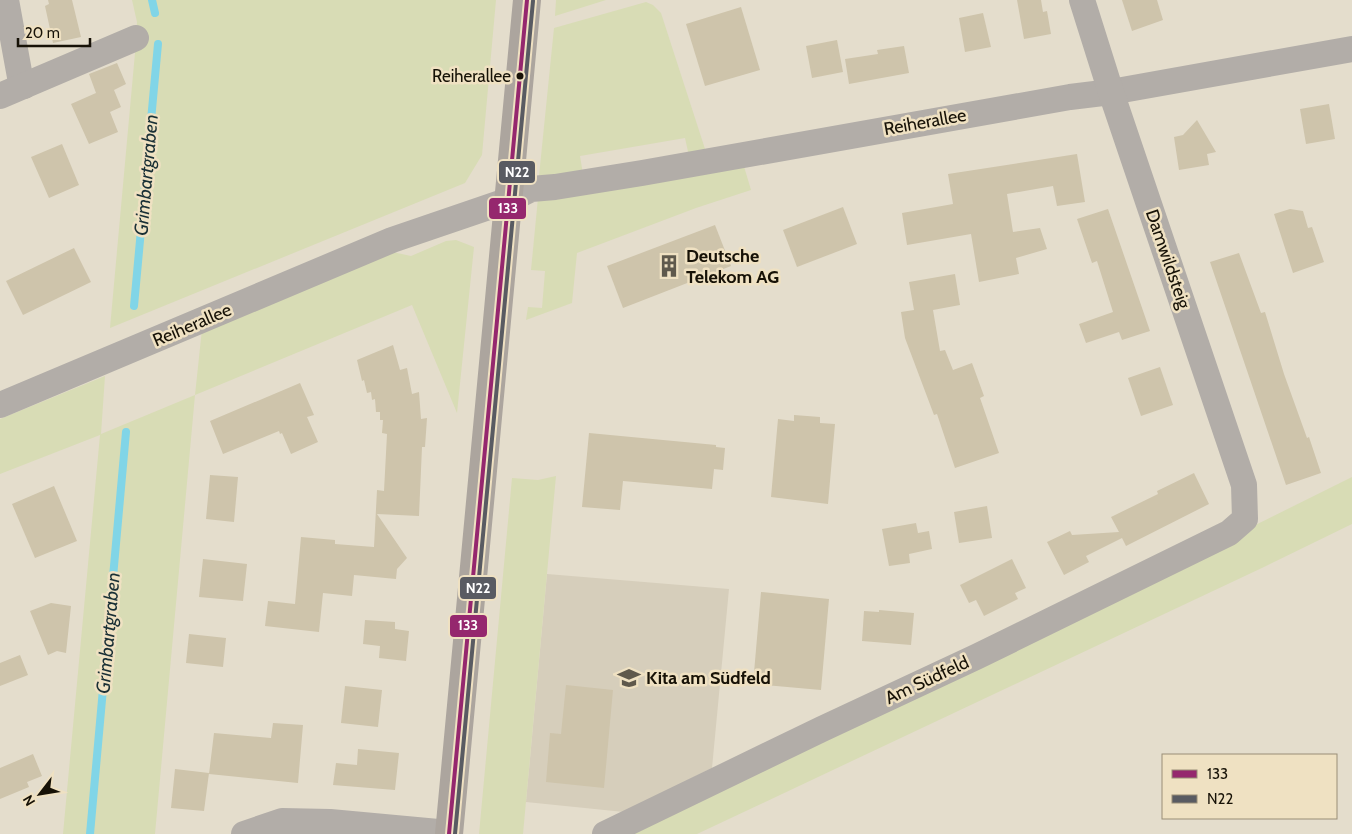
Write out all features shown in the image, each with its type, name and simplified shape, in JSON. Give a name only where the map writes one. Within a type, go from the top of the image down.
[{"type":"main road","points":[[449,834],[527,0]]},
{"type":"street","points":[[6,0],[20,76],[24,86]]},
{"type":"street","name":"Damwildsteig","points":[[1082,0],[1111,92],[1244,485],[1245,519]]},
{"type":"street","points":[[0,96],[136,38]]},
{"type":"street","name":"Reiherallee","points":[[0,405],[392,240],[509,200],[536,188],[579,183],[1352,49]]},
{"type":"street","name":"Am Südfeld","points":[[605,834],[976,657],[1212,541],[1229,532],[1245,519]]},
{"type":"street","points":[[244,834],[282,821],[330,822],[449,834]]},
{"type":"shaded area","name":"Kita am Südfeld","points":[[547,574],[729,589],[712,768],[624,812],[526,802]]},
{"type":"green space","points":[[132,0],[496,0],[482,155],[465,183],[110,328],[135,53],[137,22]]},
{"type":"green space","points":[[556,0],[606,0],[555,16]]},
{"type":"green space","points":[[646,2],[653,5],[661,13],[706,152],[689,156],[685,138],[580,156],[583,174],[539,176],[554,28]]},
{"type":"green space","points":[[743,163],[751,190],[696,208],[577,253],[572,303],[526,320],[528,307],[542,308],[545,271],[531,270],[538,198]]},
{"type":"green space","points":[[456,240],[474,247],[457,413],[412,305],[195,395],[202,329],[388,251],[411,256],[446,241]]},
{"type":"green space","points":[[105,376],[101,434],[195,395],[155,834],[63,834],[100,435],[0,474],[0,419]]},
{"type":"green space","points":[[556,476],[523,834],[479,834],[512,478],[538,480]]},
{"type":"green space","points":[[1352,477],[1352,524],[1264,567],[697,834],[620,834],[869,717]]},
{"type":"building","points":[[48,0],[72,0],[81,37],[53,43],[45,6],[49,4]]},
{"type":"building","points":[[1017,0],[1041,0],[1043,12],[1047,11],[1051,34],[1024,39]]},
{"type":"building","points":[[1122,0],[1157,0],[1163,20],[1132,31]]},
{"type":"building","points":[[741,7],[760,70],[705,86],[686,24]]},
{"type":"building","points":[[983,13],[991,47],[965,52],[959,18]]},
{"type":"building","points":[[837,40],[843,72],[812,78],[806,46]]},
{"type":"building","points":[[904,46],[909,73],[849,84],[845,59],[878,54],[877,50]]},
{"type":"building","points":[[117,63],[126,84],[114,90],[121,107],[110,112],[118,132],[89,144],[71,104],[96,93],[89,74]]},
{"type":"building","points":[[1329,104],[1335,139],[1306,144],[1300,109]]},
{"type":"building","points":[[1197,120],[1216,152],[1207,154],[1209,165],[1179,170],[1174,137],[1183,135]]},
{"type":"building","points":[[62,144],[79,185],[49,198],[31,157]]},
{"type":"building","points":[[1077,154],[1085,202],[1057,206],[1053,186],[1007,194],[1013,232],[1040,228],[1047,249],[1016,258],[1019,274],[979,282],[971,234],[907,245],[902,213],[953,204],[948,174]]},
{"type":"building","points":[[843,207],[857,244],[797,267],[783,230]]},
{"type":"building","points":[[1108,209],[1150,331],[1122,340],[1119,332],[1086,343],[1079,324],[1113,312],[1097,261],[1092,263],[1077,219]]},
{"type":"building","points":[[1290,209],[1303,211],[1308,228],[1312,227],[1324,262],[1293,273],[1274,214]]},
{"type":"building","name":"Deutsche Telekom AG","points":[[715,225],[731,266],[623,308],[607,266]]},
{"type":"building","points":[[74,248],[91,282],[23,315],[6,281]]},
{"type":"building","points":[[1239,253],[1261,313],[1265,312],[1284,374],[1321,473],[1286,485],[1210,262]]},
{"type":"building","points":[[955,274],[960,305],[933,310],[940,351],[945,350],[953,370],[972,363],[984,396],[980,398],[999,453],[955,468],[937,414],[934,415],[905,338],[901,312],[914,310],[909,282]]},
{"type":"building","points":[[393,345],[400,370],[407,368],[412,394],[419,392],[421,419],[427,418],[425,447],[422,447],[419,516],[377,514],[407,558],[397,569],[396,579],[354,575],[352,596],[323,593],[319,632],[265,626],[268,601],[295,604],[301,537],[335,540],[335,544],[374,547],[377,490],[384,491],[387,434],[382,433],[383,420],[380,420],[380,412],[376,412],[375,399],[372,400],[371,392],[367,393],[357,360]]},
{"type":"building","points":[[1160,367],[1173,405],[1141,416],[1128,378]]},
{"type":"building","points":[[300,383],[314,415],[307,417],[318,442],[291,454],[282,433],[280,434],[279,431],[223,454],[210,421]]},
{"type":"building","points":[[794,415],[820,417],[820,423],[835,424],[828,504],[771,497],[778,419],[794,421]]},
{"type":"building","points":[[589,433],[716,445],[716,447],[725,448],[723,470],[714,469],[712,489],[623,481],[620,510],[582,507]]},
{"type":"building","points":[[1194,473],[1209,504],[1126,546],[1122,538],[1086,556],[1089,562],[1064,575],[1047,542],[1070,531],[1072,535],[1119,532],[1111,517],[1158,494],[1157,491]]},
{"type":"building","points":[[210,475],[238,477],[234,522],[206,519]]},
{"type":"building","points":[[54,486],[77,541],[35,558],[12,504]]},
{"type":"building","points":[[987,506],[992,538],[959,543],[954,512]]},
{"type":"building","points":[[916,523],[918,533],[929,531],[932,549],[909,554],[910,563],[889,566],[882,529]]},
{"type":"building","points":[[203,559],[247,564],[243,601],[199,597]]},
{"type":"building","points":[[1012,559],[1026,588],[1015,593],[1018,599],[984,616],[976,600],[969,603],[960,585]]},
{"type":"building","points":[[761,592],[829,599],[821,690],[753,684]]},
{"type":"building","points":[[51,603],[71,606],[66,653],[57,651],[48,655],[30,611]]},
{"type":"building","points":[[879,610],[914,613],[911,645],[862,641],[864,611],[879,612]]},
{"type":"building","points":[[365,620],[395,622],[395,629],[409,631],[406,661],[379,658],[380,646],[363,644]]},
{"type":"building","points":[[189,634],[226,638],[223,667],[186,663]]},
{"type":"building","points":[[20,655],[28,675],[0,686],[0,663]]},
{"type":"building","points":[[566,685],[613,690],[604,788],[546,782],[550,733],[561,734]]},
{"type":"building","points":[[345,686],[382,690],[378,727],[341,723]]},
{"type":"building","points":[[273,723],[303,725],[298,783],[209,774],[214,733],[271,738]]},
{"type":"building","points":[[358,749],[399,753],[395,790],[333,785],[336,763],[357,765]]},
{"type":"building","points":[[33,754],[42,776],[27,782],[29,787],[0,799],[0,768]]},
{"type":"building","points":[[175,769],[209,773],[204,811],[171,808]]},
{"type":"waterway","name":"Grimbartgraben","points":[[152,0],[155,13]]},
{"type":"waterway","name":"Grimbartgraben","points":[[134,306],[158,44]]},
{"type":"waterway","name":"Grimbartgraben","points":[[90,834],[126,432]]},
{"type":"transit line","name":"133","points":[[449,834],[527,0]]},
{"type":"transit line","name":"N22","points":[[455,834],[533,1]]},
{"type":"place","name":"Reiherallee","points":[[520,76]]},
{"type":"place","name":"Deutsche Telekom AG","points":[[669,266]]},
{"type":"place","name":"Kita am Südfeld","points":[[629,678]]}]
